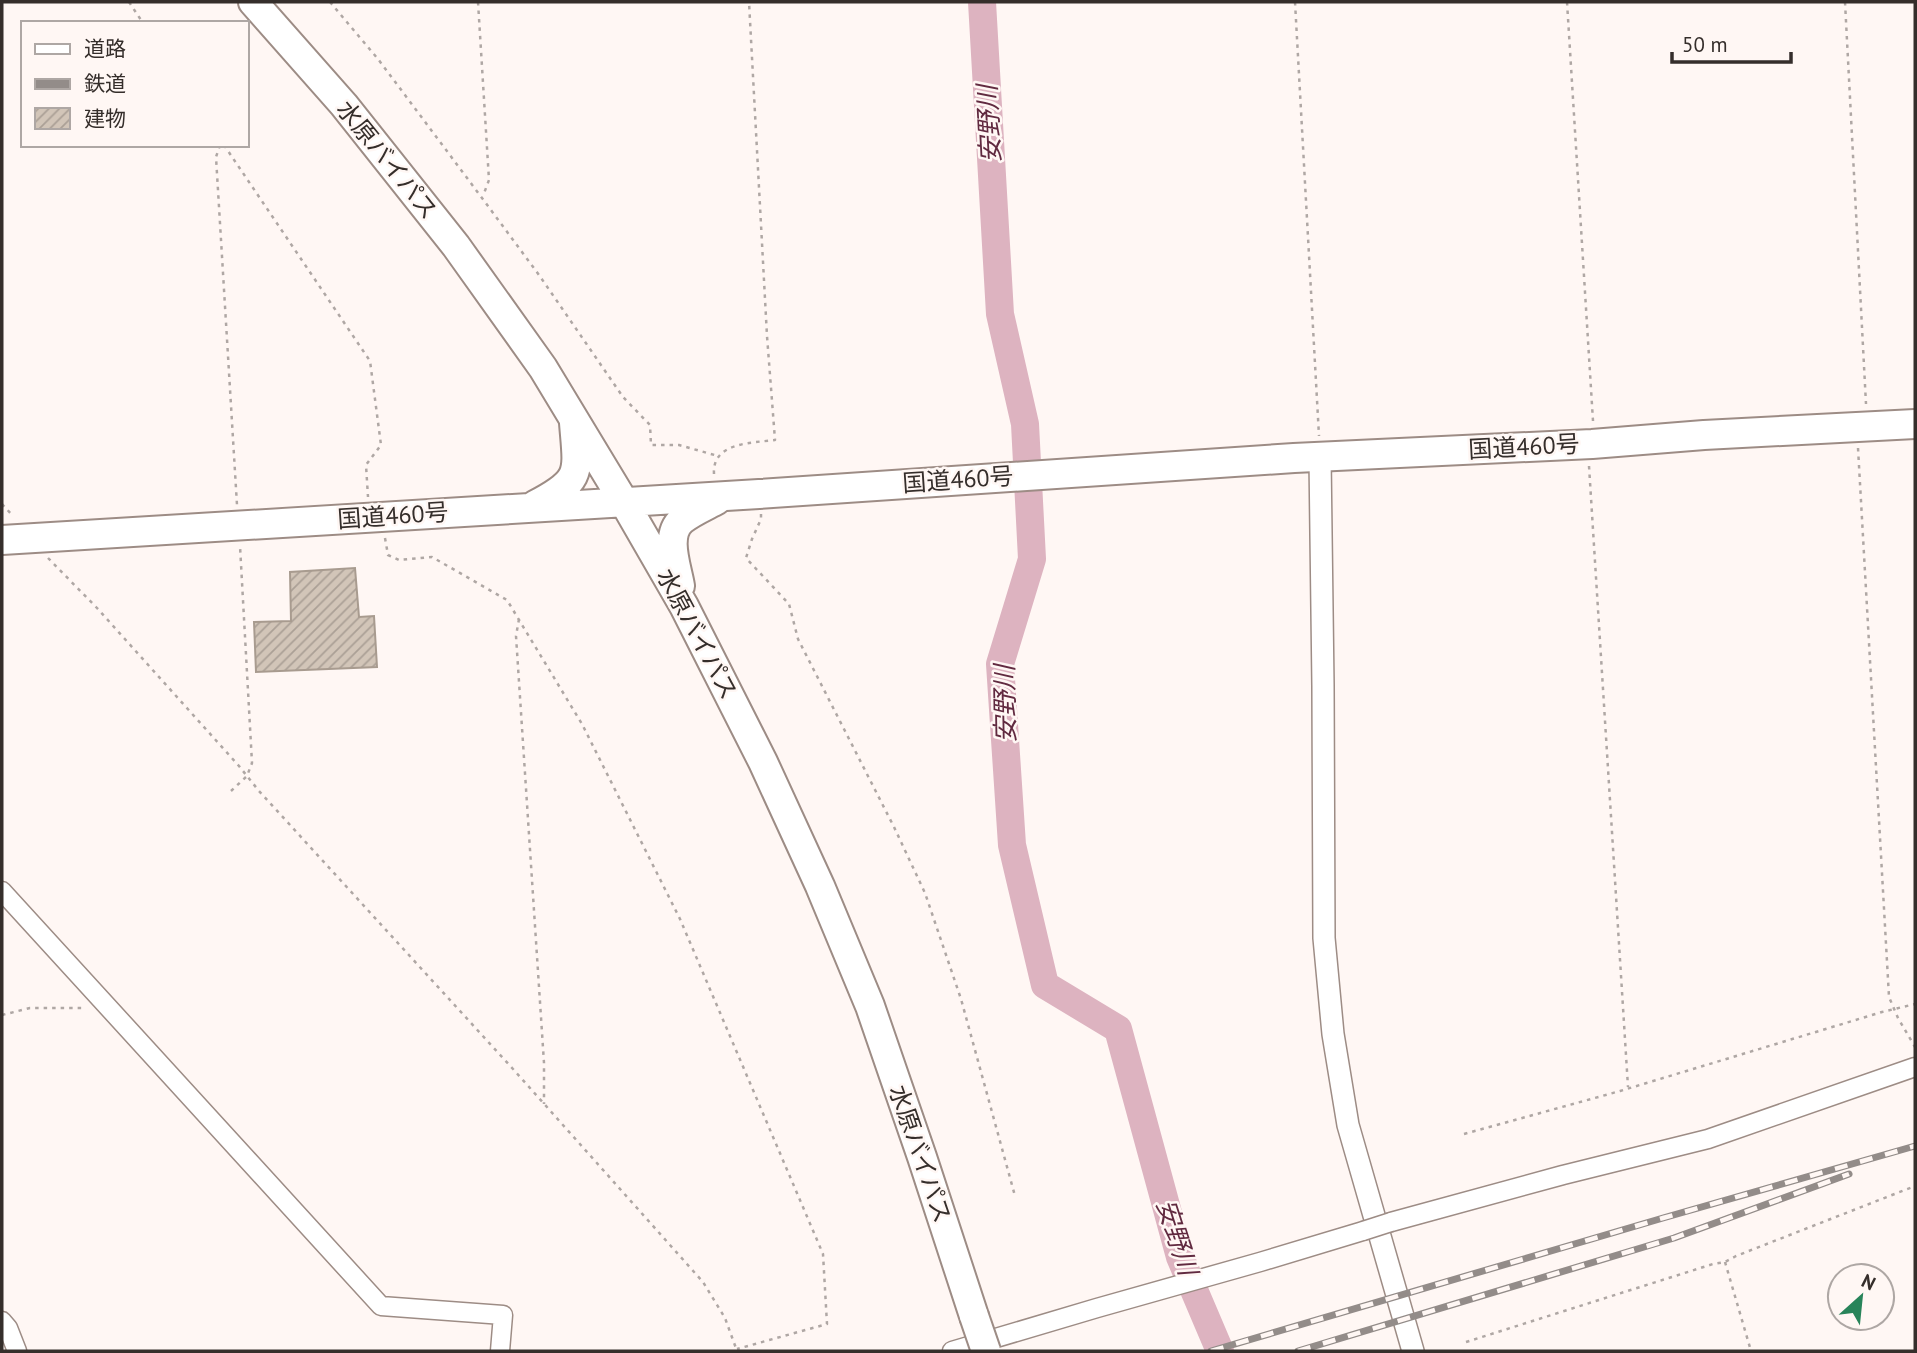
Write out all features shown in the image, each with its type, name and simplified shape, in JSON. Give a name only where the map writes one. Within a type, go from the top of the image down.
[{"type":"highway","name":"水原バイパス","points":[[253,2],[344,105],[456,246],[543,368],[684,606],[820,886],[865,994],[986,1351]]},
{"type":"highway","points":[[530,508],[559,493],[574,476],[577,454],[574,419]]},
{"type":"highway","name":"国道460号","points":[[2,540],[1320,457],[1915,424]]},
{"type":"highway","points":[[684,606],[673,543],[674,534],[682,520],[724,496]]},
{"type":"street","points":[[1320,457],[1324,938],[1333,1034],[1348,1125],[1413,1351]]},
{"type":"street","points":[[2,891],[381,1307],[503,1315],[500,1351]]},
{"type":"street","points":[[952,1351],[1391,1222],[1708,1139],[1915,1068]]},
{"type":"street","points":[[2,1321],[8,1328],[17,1351]]},
{"type":"path","points":[[129,2],[141,21]]},
{"type":"path","points":[[330,2],[378,59],[482,198],[623,397],[650,425],[651,445],[679,445],[718,456],[731,446],[775,440],[749,2]]},
{"type":"path","points":[[478,2],[489,180],[482,198]]},
{"type":"path","points":[[1295,2],[1320,457]]},
{"type":"path","points":[[1567,2],[1593,426],[1588,460],[1628,1087]]},
{"type":"path","points":[[1845,2],[1866,411],[1857,444],[1889,997],[1915,1047]]},
{"type":"path","points":[[221,147],[216,157],[252,764],[247,776],[231,791]]},
{"type":"path","points":[[35,537],[47,557],[97,608],[702,1282],[725,1318],[737,1350],[827,1324],[823,1254],[680,919],[582,724],[508,600],[432,557],[399,560],[388,555],[375,517],[366,465],[381,445],[370,361],[223,147]]},
{"type":"path","points":[[759,494],[761,519],[751,539],[746,558],[789,604],[798,639],[925,893],[961,999],[1015,1195]]},
{"type":"path","points":[[519,619],[516,636],[544,1063],[544,1104]]},
{"type":"path","points":[[1464,1134],[1915,1004]]},
{"type":"path","points":[[2,1014],[30,1008],[107,1007]]},
{"type":"path","points":[[1466,1342],[1725,1262],[1915,1186]]},
{"type":"path","points":[[1725,1262],[1751,1351]]},
{"type":"building","points":[[355,568],[359,617],[374,616],[377,667],[256,672],[254,622],[291,621],[290,572]]},
{"type":"waterway","name":"安野川","points":[[982,2],[1000,314],[1025,424],[1032,559],[1000,664],[1012,845],[1045,985],[1118,1029],[1180,1257],[1220,1351]]},
{"type":"railway","points":[[1211,1351],[1915,1146]]},
{"type":"railway","points":[[1298,1351],[1674,1238],[1849,1174]]}]
